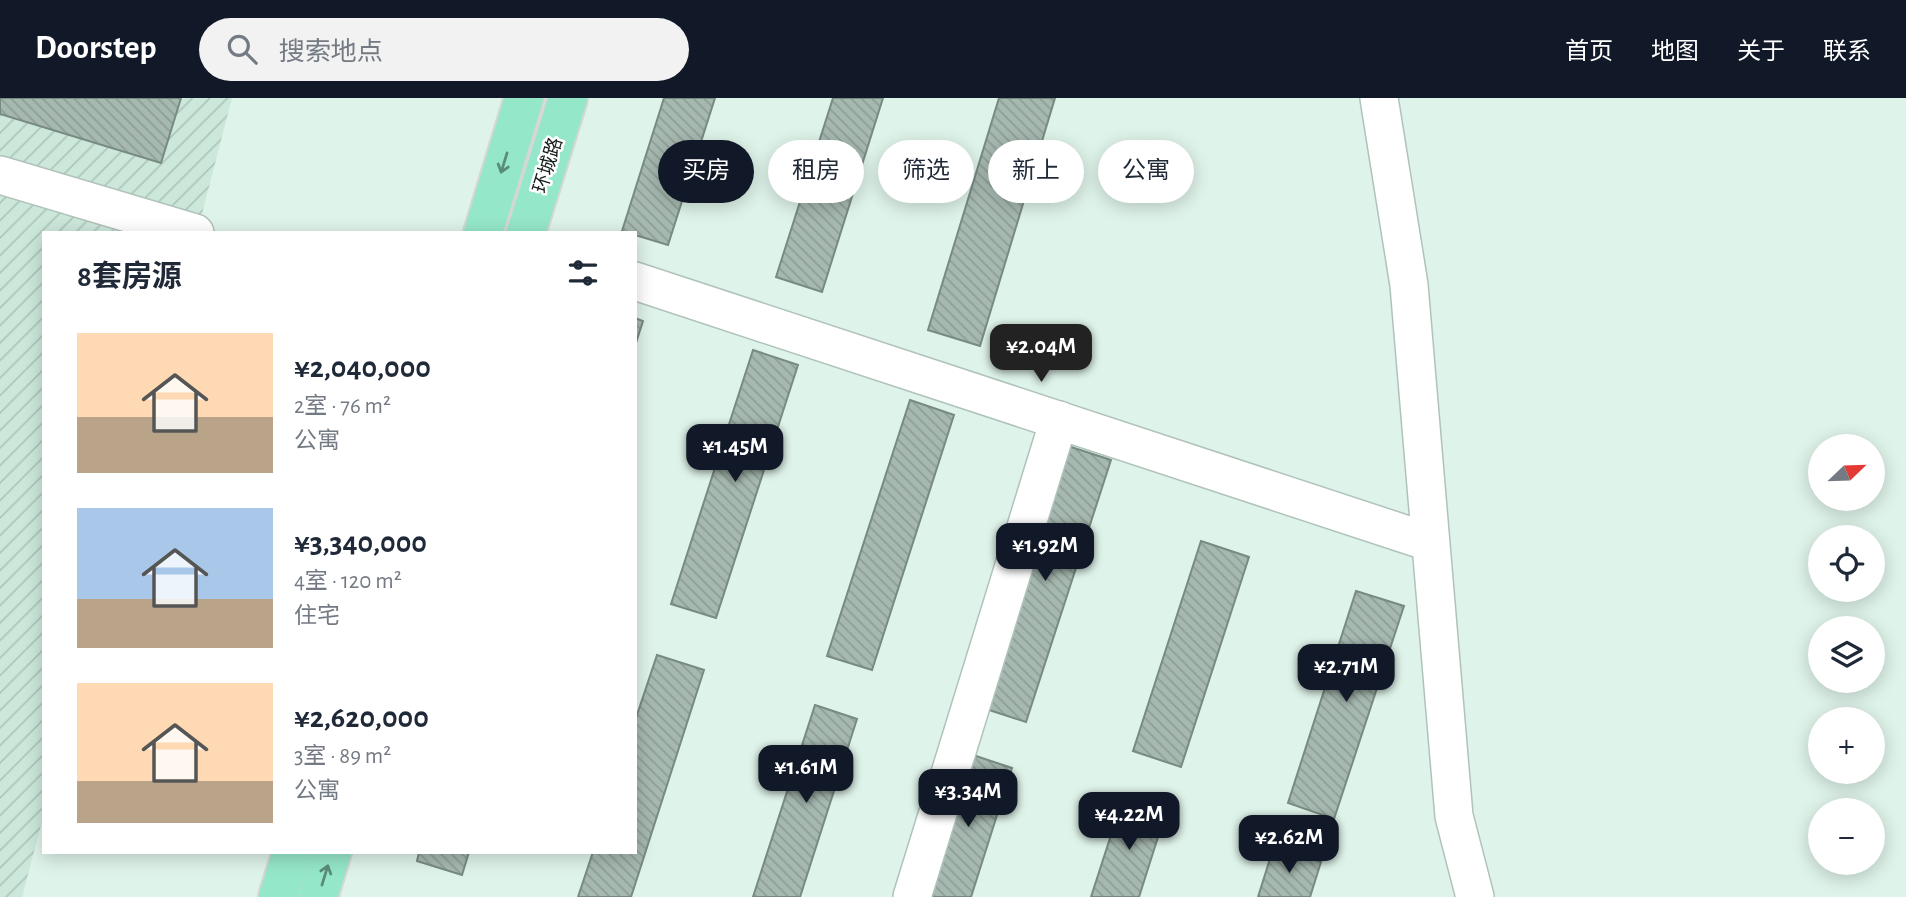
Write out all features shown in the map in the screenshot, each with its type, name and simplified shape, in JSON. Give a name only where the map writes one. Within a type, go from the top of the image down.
[{"type":"main road","points":[[484,231],[524,98]]},
{"type":"main road","name":"环城路","points":[[527,231],[568,98]]},
{"type":"main road","points":[[278,897],[291,854]]},
{"type":"main road","points":[[318,897],[331,854]]},
{"type":"street","points":[[1379,98],[1409,285],[1454,816],[1475,897]]},
{"type":"street","points":[[0,175],[188,231]]},
{"type":"street","points":[[637,282],[1429,542]]},
{"type":"street","points":[[912,897],[1059,420]]},
{"type":"shaded area","points":[[0,98],[232,98],[198,231],[42,231],[42,822],[22,897],[0,897]]},
{"type":"building","points":[[0,98],[181,98],[161,163],[0,114]]},
{"type":"building","points":[[664,98],[715,98],[702,140],[658,140],[658,203],[681,203],[668,245],[637,236],[637,231],[622,231]]},
{"type":"building","points":[[833,98],[883,98],[864,158],[864,140],[820,140]]},
{"type":"building","points":[[999,98],[1055,98],[1042,140],[988,140],[988,203],[1023,203],[980,346],[928,330],[967,203],[974,203],[974,180]]},
{"type":"building","points":[[800,203],[850,203],[822,292],[776,277]]},
{"type":"building","points":[[637,319],[643,321],[637,340]]},
{"type":"building","points":[[753,350],[798,365],[716,618],[671,604]]},
{"type":"building","points":[[910,400],[954,415],[872,670],[827,656]]},
{"type":"building","points":[[1065,445],[1111,460],[1026,722],[980,707]]},
{"type":"building","points":[[1201,541],[1249,557],[1181,767],[1133,751]]},
{"type":"building","points":[[1356,591],[1404,606],[1334,819],[1288,803]]},
{"type":"building","points":[[657,655],[704,670],[631,897],[578,897],[592,854],[637,854],[637,715]]},
{"type":"building","points":[[815,705],[857,719],[800,897],[753,897]]},
{"type":"building","points":[[970,754],[1012,768],[971,897],[923,897]]},
{"type":"building","points":[[1122,801],[1165,815],[1139,897],[1091,897]]},
{"type":"building","points":[[1274,846],[1321,862],[1310,897],[1258,897]]},
{"type":"building","points":[[419,854],[468,854],[462,875],[417,861]]}]
